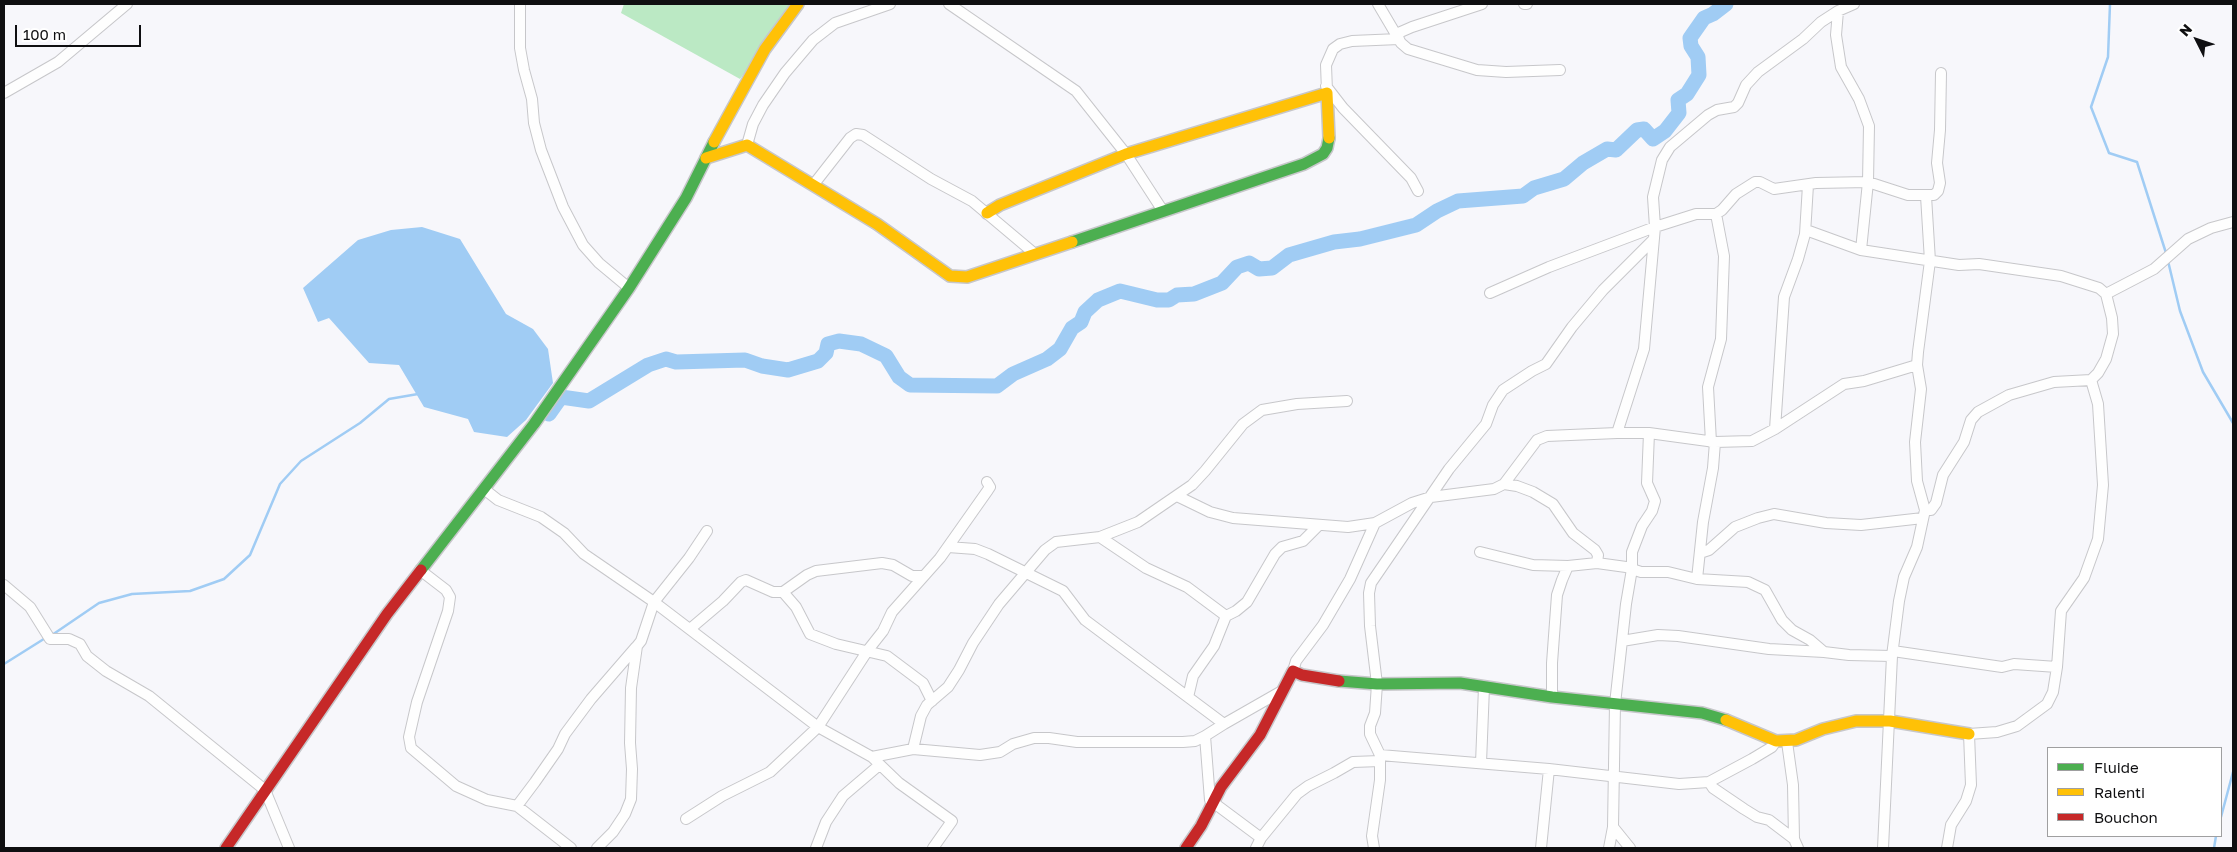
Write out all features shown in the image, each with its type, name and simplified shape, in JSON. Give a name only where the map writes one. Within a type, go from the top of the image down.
[{"type":"street","points":[[4,94],[58,62],[127,4]]},
{"type":"street","points":[[520,4],[520,48],[532,99],[534,123],[541,150],[563,208],[584,245],[604,268],[629,288]]},
{"type":"street","points":[[226,848],[387,614],[534,424],[629,288],[682,205],[730,110],[765,49],[798,4]]},
{"type":"street","points":[[747,145],[763,105],[813,40],[835,23],[890,4]]},
{"type":"street","points":[[949,4],[1076,91],[1126,154],[1163,211]]},
{"type":"street","points":[[1378,4],[1398,37],[1408,49],[1477,70],[1506,72],[1560,70]]},
{"type":"street","points":[[706,158],[747,145],[877,224],[950,276],[967,277],[1304,164],[1323,154],[1329,142],[1326,65],[1333,49],[1340,44],[1352,41],[1398,37],[1459,7],[1482,4]]},
{"type":"street","points":[[1617,433],[1644,348],[1655,227],[1653,197],[1662,160],[1670,147],[1708,115],[1717,110],[1734,107],[1738,103],[1746,85],[1758,72],[1838,10],[1854,4]]},
{"type":"street","points":[[1838,10],[1836,35],[1840,67],[1859,99],[1869,126],[1868,182],[1861,250]]},
{"type":"street","points":[[1490,293],[1549,267],[1655,227],[1696,214],[1716,214],[1736,194],[1756,182],[1774,189],[1808,184],[1868,182],[1908,196],[1926,196],[1938,191],[1940,183],[1936,163],[1940,130],[1941,73]]},
{"type":"street","points":[[987,213],[1000,205],[1126,154],[1327,90]]},
{"type":"street","points":[[1327,90],[1411,178],[1418,191]]},
{"type":"street","points":[[814,184],[850,138],[856,134],[863,135],[931,180],[972,201],[1036,254]]},
{"type":"street","points":[[1775,429],[1784,297],[1806,230],[1808,184]]},
{"type":"street","points":[[1883,848],[1893,654],[1904,577],[1917,547],[1924,514],[1917,481],[1915,442],[1921,389],[1917,365],[1930,261],[1926,196]]},
{"type":"street","points":[[1697,579],[1703,522],[1714,468],[1708,387],[1711,371],[1719,353],[1721,339],[1724,256],[1716,214]]},
{"type":"street","points":[[2106,294],[2154,269],[2188,240],[2211,228],[2233,222]]},
{"type":"street","points":[[1700,552],[1709,550],[1735,528],[1758,518],[1774,514],[1826,523],[1861,525],[1924,514],[1931,510],[1936,502],[1942,474],[1964,442],[1971,420],[1978,412],[2009,395],[2054,382],[2091,380],[2098,373],[2106,359],[2113,334],[2112,318],[2106,294],[2099,288],[2061,276],[2003,266],[1959,265],[1861,250],[1806,230]]},
{"type":"street","points":[[1374,848],[1372,836],[1380,780],[1380,758],[1370,734],[1370,726],[1375,713],[1377,684],[1370,626],[1369,593],[1371,583],[1449,469],[1486,424],[1493,405],[1503,390],[1546,364],[1572,327],[1603,290],[1654,240]]},
{"type":"street","points":[[1177,496],[1210,512],[1233,518],[1348,527],[1375,523],[1412,503],[1431,496],[1494,489],[1504,484],[1537,440],[1546,436],[1649,433],[1713,442],[1752,441],[1775,429],[1844,384],[1864,381],[1917,365]]},
{"type":"street","points":[[1205,736],[1209,796],[1259,845],[1297,794],[1353,762],[1380,758],[1481,763],[1549,768],[1679,784],[1709,782],[1782,741],[1856,721],[1890,721],[1969,734],[1996,732],[2017,726],[2047,704],[2053,692],[2062,611],[2084,578],[2098,539],[2103,485],[2098,404],[2091,380]]},
{"type":"street","points":[[913,749],[921,716],[932,701],[948,687],[973,643],[999,604],[1045,550],[1056,542],[1100,537],[1138,522],[1177,496],[1205,471],[1242,424],[1262,410],[1297,404],[1347,401]]},
{"type":"street","points":[[1608,848],[1613,828],[1615,704],[1632,569],[1632,552],[1642,526],[1652,511],[1655,501],[1648,482],[1649,433]]},
{"type":"street","points":[[686,819],[722,796],[770,772],[818,727],[868,650],[883,631],[899,602],[911,593],[948,547],[988,490],[990,487],[987,482]]},
{"type":"street","points":[[1504,484],[1517,486],[1547,499],[1573,533],[1595,550],[1598,555],[1597,563]]},
{"type":"street","points":[[484,489],[498,500],[541,516],[564,533],[584,554],[654,602],[818,727],[872,757],[899,783],[952,821],[933,848]]},
{"type":"street","points":[[1186,848],[1214,803],[1221,788],[1260,735],[1280,692],[1293,672],[1296,661],[1323,625],[1350,580],[1375,523]]},
{"type":"street","points":[[1188,697],[1193,676],[1214,646],[1226,616],[1247,602],[1275,554],[1282,547],[1303,541],[1319,525]]},
{"type":"street","points":[[517,806],[591,699],[637,646],[641,640],[654,602],[690,558],[707,531]]},
{"type":"street","points":[[1100,537],[1146,568],[1186,587],[1226,616]]},
{"type":"street","points":[[948,547],[975,550],[988,554],[1063,591],[1085,620],[1224,724]]},
{"type":"street","points":[[1480,552],[1533,565],[1568,566],[1597,563],[1641,572],[1668,572],[1697,579],[1736,580],[1758,585],[1770,596],[1782,620],[1792,630],[1810,640],[1824,652]]},
{"type":"street","points":[[690,629],[724,601],[741,582],[746,580],[773,592],[783,592],[816,571],[882,562],[888,562],[912,576],[924,576]]},
{"type":"street","points":[[1552,696],[1552,663],[1557,595],[1568,566]]},
{"type":"street","points":[[420,570],[446,590],[450,597],[448,612],[417,702],[409,737],[411,748],[456,786],[487,800],[517,806],[572,848]]},
{"type":"street","points":[[4,586],[30,606],[50,639],[69,638],[80,644],[87,656],[106,671],[149,696],[265,790],[289,848]]},
{"type":"street","points":[[783,592],[796,606],[810,634],[836,644],[887,656],[923,683],[932,701]]},
{"type":"street","points":[[1622,641],[1658,635],[1678,636],[1769,649],[1849,655],[1893,654],[2002,667],[2014,664],[2057,667]]},
{"type":"street","points":[[597,848],[613,832],[625,814],[630,799],[632,769],[630,743],[631,688],[637,646]]},
{"type":"street","points":[[1293,672],[1319,679],[1377,684],[1460,683],[1615,704],[1702,713],[1723,718],[1782,741]]},
{"type":"street","points":[[1481,763],[1484,687]]},
{"type":"street","points":[[872,757],[913,749],[980,755],[1000,752],[1013,744],[1034,738],[1078,742],[1195,741],[1280,692]]},
{"type":"street","points":[[1947,848],[1951,825],[1966,801],[1971,785],[1969,734]]},
{"type":"street","points":[[1782,741],[1793,785],[1796,844]]},
{"type":"street","points":[[816,848],[826,822],[844,796],[881,766]]},
{"type":"street","points":[[1541,848],[1549,768]]},
{"type":"street","points":[[1709,782],[1713,788],[1744,809],[1757,817],[1769,820],[1796,844]]},
{"type":"street","points":[[1613,828],[1630,848]]},
{"type":"green space","points":[[624,4],[797,4],[740,79],[621,13]]},
{"type":"water","points":[[422,227],[460,239],[506,314],[533,329],[548,349],[553,383],[526,420],[507,437],[474,432],[468,419],[424,407],[399,365],[369,363],[329,318],[318,322],[303,288],[358,240],[391,230]]},
{"type":"waterway","points":[[549,414],[561,397],[589,401],[648,365],[666,359],[676,362],[745,360],[762,366],[788,370],[818,361],[826,353],[828,344],[839,341],[861,344],[886,356],[899,377],[910,385],[997,386],[1013,374],[1047,359],[1060,349],[1072,328],[1081,322],[1085,312],[1098,300],[1120,291],[1157,300],[1169,300],[1177,295],[1194,294],[1222,283],[1237,267],[1249,263],[1259,269],[1272,268],[1289,255],[1334,242],[1360,239],[1416,225],[1437,211],[1458,201],[1523,196],[1534,188],[1564,179],[1583,163],[1607,149],[1616,150],[1637,130],[1644,129],[1653,139],[1665,131],[1679,113],[1678,100],[1687,94],[1699,75],[1698,57],[1691,46],[1690,38],[1704,18],[1726,4]]},
{"type":"waterway","points":[[2110,4],[2108,57],[2091,107],[2109,153],[2137,162],[2166,253]]},
{"type":"waterway","points":[[2168,261],[2180,311],[2203,372],[2233,423]]},
{"type":"waterway","points":[[52,635],[99,603],[132,594],[190,591],[224,579],[250,555],[280,484],[301,461],[360,423],[389,399],[418,394]]},
{"type":"waterway","points":[[4,664],[47,637]]},
{"type":"waterway","points":[[2222,813],[2233,772]]},
{"type":"waterway","points":[[2214,848],[2216,837]]},
{"type":"traffic: fast","points":[[1072,242],[1304,164],[1323,154],[1327,148],[1329,138]]},
{"type":"traffic: fast","points":[[421,570],[534,424],[629,288],[686,198],[714,142]]},
{"type":"traffic: fast","points":[[1339,681],[1377,684],[1460,683],[1552,697],[1702,713],[1726,720]]},
{"type":"traffic: slow","points":[[714,142],[765,49],[798,4]]},
{"type":"traffic: slow","points":[[987,213],[1000,205],[1126,154],[1327,93],[1329,138]]},
{"type":"traffic: slow","points":[[706,158],[747,145],[877,224],[950,276],[967,277],[1072,242]]},
{"type":"traffic: slow","points":[[1726,720],[1776,741],[1796,740],[1823,729],[1856,721],[1890,721],[1969,734]]},
{"type":"traffic: jam","points":[[226,848],[387,614],[421,570]]},
{"type":"traffic: jam","points":[[1186,848],[1201,826],[1221,787],[1260,735],[1293,671],[1302,675],[1339,681]]}]
